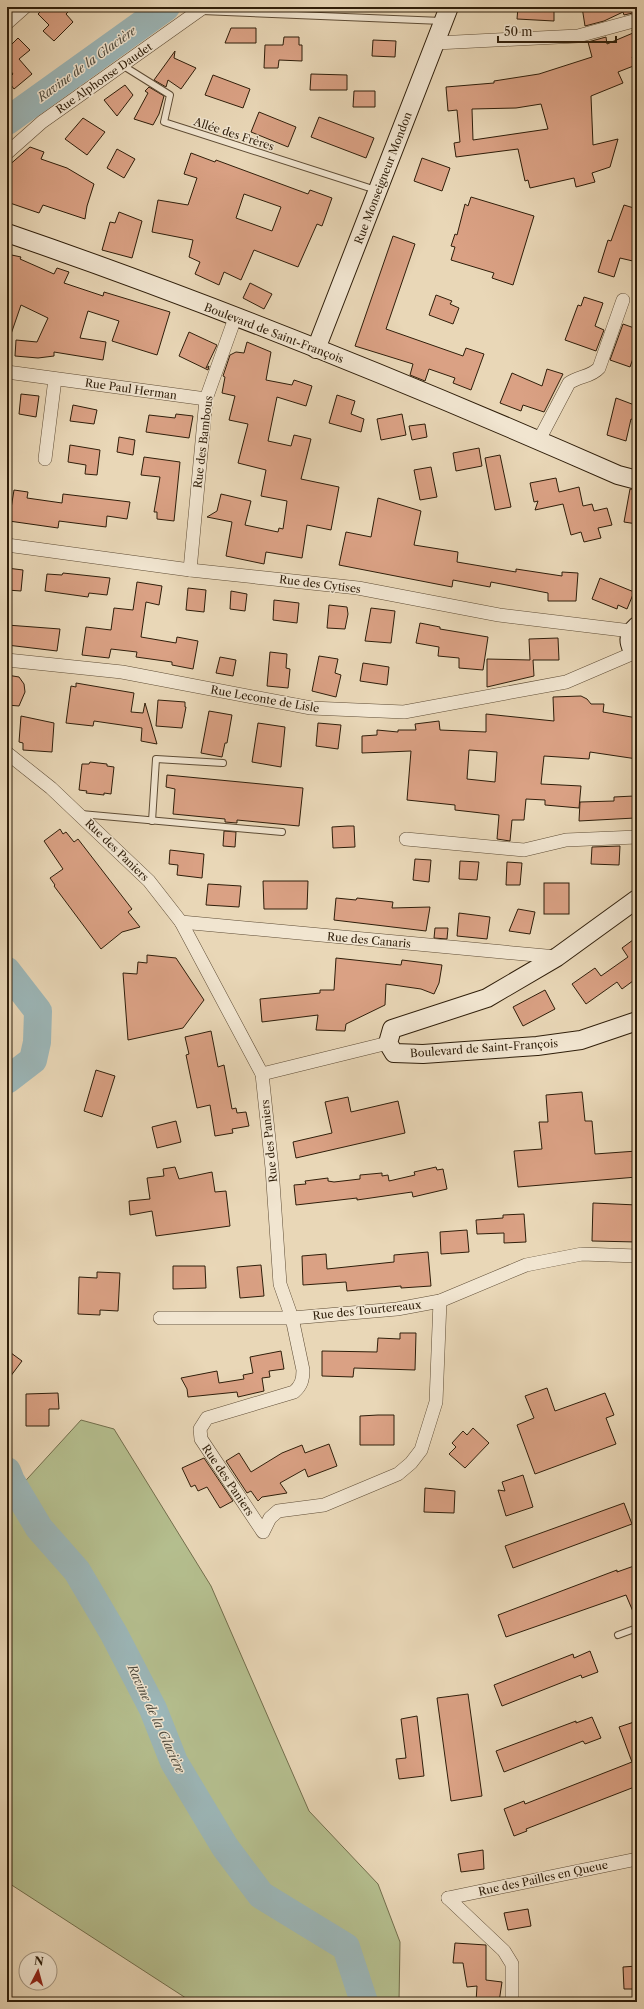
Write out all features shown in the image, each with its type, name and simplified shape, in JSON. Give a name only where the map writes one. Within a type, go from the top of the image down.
[{"type":"main road","name":"Rue Monseigneur Mondon","points":[[316,349],[447,14]]},
{"type":"main road","name":"Boulevard de Saint-François","points":[[7,234],[100,265],[316,349],[539,440],[618,475],[637,480]]},
{"type":"main road","points":[[634,629],[629,639],[630,645],[637,652]]},
{"type":"main road","points":[[388,1043],[392,1029],[487,998],[557,957],[637,899]]},
{"type":"main road","name":"Boulevard de Saint-François","points":[[388,1043],[394,1053],[423,1054],[537,1046],[581,1040],[637,1021]]},
{"type":"street","points":[[7,23],[25,7]]},
{"type":"street","name":"Rue Alphonse Daudet","points":[[7,153],[42,122],[202,9]]},
{"type":"street","points":[[436,43],[578,36],[637,20]]},
{"type":"street","points":[[539,440],[569,383],[576,378],[595,373],[599,368],[623,300]]},
{"type":"street","name":"Rue des Bambous","points":[[190,570],[206,399],[235,318]]},
{"type":"street","name":"Rue Paul Herman","points":[[7,372],[206,399]]},
{"type":"street","points":[[45,459],[55,379]]},
{"type":"street","name":"Rue des Cytises","points":[[7,545],[190,570],[358,588],[499,615],[634,629]]},
{"type":"street","name":"Rue Leconte de Lisle","points":[[7,660],[122,672],[311,708],[404,712],[566,682],[637,652]]},
{"type":"street","name":"Rue des Paniers","points":[[7,753],[51,788],[150,881],[181,922],[262,1074],[272,1168],[280,1284],[292,1318],[303,1370],[300,1387],[294,1392],[207,1418],[200,1429],[201,1439],[262,1532],[270,1518],[278,1511],[324,1505],[398,1474],[411,1463],[421,1450],[436,1402],[440,1301]]},
{"type":"street","points":[[406,839],[524,850],[566,840],[637,837]]},
{"type":"street","name":"Rue des Canaris","points":[[181,922],[557,957]]},
{"type":"street","points":[[262,1074],[388,1043]]},
{"type":"street","name":"Rue des Tourtereaux","points":[[160,1318],[292,1318],[397,1309],[440,1301],[526,1265],[582,1254],[637,1256]]},
{"type":"street","name":"Rue des Pailles en Queue","points":[[512,2002],[512,1964],[504,1951],[448,1898],[637,1859]]},
{"type":"lane","points":[[202,9],[447,14]]},
{"type":"lane","name":"Allée des Frères","points":[[122,65],[170,95],[164,122],[378,191]]},
{"type":"lane","points":[[152,820],[156,759],[223,763]]},
{"type":"lane","points":[[79,814],[282,832]]},
{"type":"lane","points":[[618,1635],[637,1628]]},
{"type":"green space","points":[[81,1420],[114,1429],[211,1586],[309,1811],[378,1884],[400,1942],[399,2002],[192,2002],[7,1882],[7,1501]]},
{"type":"building","points":[[45,7],[73,7],[66,14],[73,22],[54,41],[43,31],[49,25],[38,14]]},
{"type":"building","points":[[518,7],[554,7],[554,21],[517,19]]},
{"type":"building","points":[[582,7],[637,7],[637,12],[624,15],[623,12],[604,21],[585,26]]},
{"type":"building","points":[[231,28],[256,28],[256,43],[225,43]]},
{"type":"building","points":[[637,28],[637,55],[632,57],[636,65],[618,72],[623,83],[591,96],[593,145],[618,139],[610,167],[592,173],[595,182],[576,187],[574,178],[530,188],[528,180],[525,181],[518,149],[456,157],[454,143],[460,142],[457,110],[448,111],[446,87],[494,83],[494,81],[539,74],[592,57],[588,42],[606,37],[607,44],[633,33],[632,30]],"holes":[[[541,104],[548,129],[473,140],[472,109],[516,108]]]},
{"type":"building","points":[[284,37],[299,37],[299,45],[302,45],[302,61],[279,60],[278,68],[264,68],[265,45],[283,45]]},
{"type":"building","points":[[18,38],[30,50],[19,59],[32,74],[14,89],[7,80],[13,74],[9,69],[7,71],[7,45],[9,47]]},
{"type":"building","points":[[373,40],[396,41],[395,57],[372,56]]},
{"type":"building","points":[[175,51],[174,58],[196,68],[181,89],[168,80],[166,87],[154,80]]},
{"type":"building","points":[[311,74],[347,75],[347,90],[310,90]]},
{"type":"building","points":[[213,75],[250,89],[243,108],[205,95]]},
{"type":"building","points":[[125,85],[133,95],[117,116],[104,100]]},
{"type":"building","points":[[149,87],[164,96],[159,114],[153,125],[134,119],[148,93],[145,91]]},
{"type":"building","points":[[354,91],[375,91],[375,107],[353,107]]},
{"type":"building","points":[[259,112],[296,127],[288,147],[251,132]]},
{"type":"building","points":[[319,117],[374,138],[366,158],[311,137]]},
{"type":"building","points":[[83,118],[105,132],[87,155],[65,139]]},
{"type":"building","points":[[30,147],[44,152],[41,159],[67,168],[94,184],[87,206],[85,219],[43,205],[39,213],[7,202],[7,167]]},
{"type":"building","points":[[117,149],[135,159],[124,178],[107,168]]},
{"type":"building","points":[[191,153],[215,162],[216,160],[308,194],[310,190],[332,198],[322,226],[317,224],[298,267],[254,250],[241,280],[224,272],[219,285],[195,274],[200,262],[189,257],[193,240],[152,232],[158,200],[188,205],[197,178],[184,174]],"holes":[[[244,194],[281,207],[272,231],[236,218]]]},
{"type":"building","points":[[422,158],[450,168],[442,191],[414,181]]},
{"type":"building","points":[[471,197],[534,216],[513,285],[492,278],[494,273],[451,260],[455,247],[451,246],[455,234],[457,235],[465,204],[468,206]]},
{"type":"building","points":[[624,205],[637,209],[637,262],[620,258],[614,277],[598,272],[608,240],[611,241]]},
{"type":"building","points":[[119,212],[142,221],[132,258],[102,250],[110,222],[115,223]]},
{"type":"building","points":[[393,236],[415,244],[386,329],[463,356],[466,348],[484,354],[471,390],[453,383],[455,378],[429,369],[425,381],[410,375],[413,364],[355,346]]},
{"type":"building","points":[[7,254],[21,257],[20,259],[54,274],[57,268],[69,272],[64,283],[103,296],[104,292],[170,312],[157,355],[112,341],[119,321],[88,311],[80,338],[106,342],[103,360],[54,352],[54,356],[38,358],[15,356],[16,340],[37,342],[48,318],[21,305],[9,340],[7,340]]},
{"type":"building","points":[[250,283],[272,294],[264,309],[243,298]]},
{"type":"building","points":[[436,295],[452,301],[450,304],[459,308],[453,324],[429,315]]},
{"type":"building","points":[[584,297],[603,303],[595,326],[604,330],[596,351],[565,340],[578,305],[581,306]]},
{"type":"building","points":[[623,324],[637,329],[637,347],[630,367],[610,360]]},
{"type":"building","points":[[189,332],[217,345],[206,368],[209,366],[208,370],[179,356]]},
{"type":"building","points":[[247,342],[271,352],[266,380],[292,385],[294,380],[312,386],[306,406],[277,397],[268,441],[291,446],[294,435],[311,439],[301,479],[339,487],[331,530],[307,525],[302,558],[266,552],[264,564],[226,556],[232,522],[207,517],[217,511],[221,494],[251,501],[245,525],[278,532],[279,528],[283,529],[287,501],[261,496],[266,470],[238,463],[248,424],[229,420],[235,396],[222,393],[225,377],[223,376],[230,355],[236,352],[244,353]]},
{"type":"building","points":[[547,369],[563,374],[544,412],[523,405],[521,411],[500,403],[512,373],[542,386]]},
{"type":"building","points":[[21,394],[39,396],[36,417],[19,414]]},
{"type":"building","points":[[337,395],[355,401],[351,414],[364,419],[361,432],[329,423]]},
{"type":"building","points":[[616,398],[637,406],[637,421],[631,419],[626,441],[607,435]]},
{"type":"building","points":[[73,405],[97,410],[94,424],[70,421]]},
{"type":"building","points":[[176,414],[193,416],[189,438],[146,432],[149,415],[175,418]]},
{"type":"building","points":[[402,414],[406,435],[381,440],[377,419]]},
{"type":"building","points":[[425,424],[427,437],[412,440],[409,426]]},
{"type":"building","points":[[119,437],[135,440],[133,455],[117,452]]},
{"type":"building","points":[[70,445],[100,450],[97,475],[85,474],[86,465],[68,462]]},
{"type":"building","points":[[479,448],[482,466],[456,471],[453,453]]},
{"type":"building","points":[[500,455],[511,507],[495,510],[485,458]]},
{"type":"building","points":[[144,457],[180,462],[174,521],[157,519],[157,512],[154,512],[160,477],[141,475]]},
{"type":"building","points":[[431,467],[437,497],[420,500],[414,470]]},
{"type":"building","points":[[556,478],[559,492],[579,487],[583,506],[592,504],[594,511],[607,508],[612,525],[598,528],[601,538],[584,542],[581,532],[571,535],[563,504],[535,510],[538,501],[534,502],[530,483]]},
{"type":"building","points":[[630,489],[637,490],[637,524],[624,522]]},
{"type":"building","points":[[14,490],[28,492],[27,498],[62,503],[63,494],[130,502],[127,519],[107,516],[106,527],[59,521],[58,528],[9,521]]},
{"type":"building","points":[[378,498],[421,511],[414,545],[458,552],[457,562],[516,572],[516,569],[562,576],[562,572],[578,573],[576,601],[548,601],[548,593],[491,582],[490,587],[453,580],[452,587],[339,565],[346,532],[371,537]]},
{"type":"building","points":[[7,568],[23,570],[21,591],[7,590]]},
{"type":"building","points":[[63,573],[110,578],[107,595],[89,593],[88,597],[45,591],[47,574],[62,575]]},
{"type":"building","points":[[600,578],[634,592],[627,609],[618,605],[617,609],[592,599]]},
{"type":"building","points":[[137,582],[162,586],[159,605],[146,602],[141,637],[176,643],[177,637],[198,641],[193,669],[172,665],[172,662],[136,657],[137,652],[111,649],[109,658],[82,655],[86,627],[111,630],[114,608],[133,610]]},
{"type":"building","points":[[188,588],[206,590],[204,612],[186,610]]},
{"type":"building","points":[[231,591],[247,594],[245,611],[230,609]]},
{"type":"building","points":[[274,600],[299,603],[297,623],[273,620]]},
{"type":"building","points":[[329,605],[347,607],[348,614],[345,629],[327,628]]},
{"type":"building","points":[[371,608],[395,611],[391,643],[365,641]]},
{"type":"building","points":[[420,623],[440,627],[440,629],[488,637],[483,670],[459,668],[459,658],[438,656],[439,647],[416,643]]},
{"type":"building","points":[[7,625],[60,629],[57,651],[7,645]]},
{"type":"building","points":[[558,638],[559,660],[533,660],[534,676],[487,687],[487,659],[530,660],[529,639]]},
{"type":"building","points":[[270,652],[287,654],[286,668],[290,669],[288,688],[267,686]]},
{"type":"building","points":[[319,656],[338,659],[335,673],[341,675],[336,697],[312,691]]},
{"type":"building","points":[[220,657],[236,660],[233,676],[216,673]]},
{"type":"building","points":[[363,663],[389,667],[387,685],[360,681]]},
{"type":"building","points":[[7,675],[19,677],[24,684],[25,692],[19,706],[7,705]]},
{"type":"building","points":[[76,683],[134,693],[131,712],[143,713],[145,703],[157,744],[141,741],[142,728],[94,721],[93,726],[66,723],[71,686],[76,687]]},
{"type":"building","points":[[581,696],[587,699],[591,704],[604,704],[603,712],[637,718],[637,759],[590,752],[589,759],[544,756],[541,784],[581,786],[579,808],[545,805],[545,800],[526,799],[524,820],[512,820],[510,841],[497,839],[499,815],[455,810],[455,805],[407,800],[411,751],[362,753],[362,736],[377,735],[377,730],[398,732],[398,730],[416,730],[415,724],[439,721],[440,730],[486,732],[486,714],[554,721],[553,697]],"holes":[[[469,750],[497,752],[495,782],[467,779]]]},
{"type":"building","points":[[158,700],[185,702],[186,707],[182,728],[156,726]]},
{"type":"building","points":[[209,711],[232,715],[227,743],[225,743],[222,757],[201,753]]},
{"type":"building","points":[[21,716],[54,723],[52,752],[23,750],[23,743],[19,742]]},
{"type":"building","points":[[258,723],[285,727],[281,767],[252,762]]},
{"type":"building","points":[[318,723],[341,725],[338,749],[316,746]]},
{"type":"building","points":[[90,762],[107,764],[107,766],[114,767],[111,794],[104,793],[104,795],[86,793],[87,791],[79,790],[82,764],[89,764]]},
{"type":"building","points":[[167,775],[303,788],[299,826],[237,820],[237,823],[225,822],[225,819],[173,814],[175,789],[166,787]]},
{"type":"building","points":[[634,796],[635,818],[579,821],[580,802],[614,801],[614,797]]},
{"type":"building","points":[[354,826],[355,847],[333,848],[332,827]]},
{"type":"building","points":[[60,829],[63,834],[66,832],[74,842],[78,839],[132,909],[128,912],[140,927],[122,932],[101,949],[54,886],[55,885],[50,878],[63,869],[44,841]]},
{"type":"building","points":[[224,831],[236,832],[235,847],[223,846]]},
{"type":"building","points":[[620,846],[619,865],[591,864],[592,847]]},
{"type":"building","points":[[170,850],[204,854],[202,878],[177,875],[178,865],[169,864]]},
{"type":"building","points":[[415,859],[431,860],[429,882],[413,880]]},
{"type":"building","points":[[460,861],[479,862],[477,880],[459,879]]},
{"type":"building","points":[[507,862],[522,863],[520,885],[506,885]]},
{"type":"building","points":[[263,881],[308,881],[307,909],[264,909]]},
{"type":"building","points":[[544,883],[569,883],[569,914],[544,914]]},
{"type":"building","points":[[208,884],[241,886],[239,907],[206,905]]},
{"type":"building","points":[[336,898],[356,900],[357,898],[393,902],[392,908],[430,907],[426,931],[334,920]]},
{"type":"building","points":[[518,909],[535,912],[530,934],[509,931]]},
{"type":"building","points":[[459,913],[490,917],[487,939],[457,936]]},
{"type":"building","points":[[435,928],[448,928],[447,939],[434,938]]},
{"type":"building","points":[[637,937],[637,978],[622,989],[617,982],[586,1004],[572,984],[595,968],[601,976],[628,957],[622,948]]},
{"type":"building","points":[[147,955],[176,958],[204,1000],[183,1028],[128,1040],[123,973],[137,974],[138,962],[147,963]]},
{"type":"building","points":[[336,958],[401,965],[402,960],[442,965],[439,983],[434,994],[421,989],[386,984],[385,1005],[346,1024],[345,1031],[316,1030],[318,1015],[262,1022],[260,999],[320,993],[320,990],[334,990]]},
{"type":"building","points":[[545,990],[555,1009],[523,1026],[513,1007]]},
{"type":"building","points":[[211,1031],[218,1067],[224,1065],[232,1109],[236,1108],[237,1113],[246,1112],[249,1126],[232,1129],[233,1133],[215,1136],[210,1105],[197,1108],[186,1055],[189,1054],[185,1037]]},
{"type":"building","points":[[96,1070],[115,1076],[102,1117],[84,1111]]},
{"type":"building","points":[[582,1092],[585,1121],[592,1121],[595,1154],[637,1151],[637,1177],[518,1187],[514,1151],[542,1149],[539,1122],[548,1122],[546,1095]]},
{"type":"building","points":[[348,1097],[351,1112],[398,1101],[405,1133],[296,1158],[293,1142],[332,1133],[325,1102]]},
{"type":"building","points":[[176,1121],[181,1142],[157,1148],[152,1127]]},
{"type":"building","points":[[175,1167],[179,1179],[212,1172],[215,1192],[226,1191],[230,1226],[156,1236],[152,1211],[130,1215],[129,1201],[150,1199],[147,1178],[164,1176],[163,1169]]},
{"type":"building","points":[[436,1167],[437,1170],[443,1169],[447,1189],[413,1197],[412,1192],[357,1200],[357,1198],[296,1205],[294,1185],[306,1184],[305,1181],[328,1178],[328,1181],[334,1182],[360,1179],[360,1175],[382,1173],[382,1176],[388,1175],[389,1181],[415,1175],[414,1172]]},
{"type":"building","points":[[593,1203],[637,1205],[637,1242],[592,1241]]},
{"type":"building","points":[[524,1214],[526,1242],[504,1243],[504,1233],[477,1234],[476,1220],[503,1218],[503,1215]]},
{"type":"building","points":[[467,1230],[469,1252],[441,1254],[440,1232]]},
{"type":"building","points":[[428,1252],[431,1286],[401,1288],[401,1286],[347,1291],[346,1282],[303,1285],[302,1256],[326,1254],[327,1269],[394,1262],[394,1255]]},
{"type":"building","points":[[261,1265],[264,1296],[240,1298],[237,1267]]},
{"type":"building","points":[[173,1266],[205,1266],[206,1288],[173,1289]]},
{"type":"building","points":[[97,1272],[120,1273],[118,1311],[100,1310],[100,1315],[78,1314],[79,1277],[97,1278]]},
{"type":"building","points":[[400,1333],[416,1333],[415,1370],[354,1368],[353,1377],[322,1376],[322,1351],[377,1352],[378,1338],[400,1339]]},
{"type":"building","points":[[7,1350],[22,1361],[7,1381]]},
{"type":"building","points":[[281,1351],[284,1369],[269,1371],[270,1377],[262,1378],[264,1391],[238,1397],[237,1392],[188,1397],[187,1389],[181,1378],[217,1371],[219,1383],[244,1379],[243,1375],[253,1373],[250,1357]]},
{"type":"building","points":[[547,1388],[555,1411],[605,1393],[614,1415],[606,1418],[616,1444],[535,1474],[517,1425],[534,1418],[525,1396]]},
{"type":"building","points":[[58,1393],[59,1409],[49,1409],[49,1426],[26,1426],[26,1394]]},
{"type":"building","points":[[394,1415],[394,1445],[360,1445],[360,1416]]},
{"type":"building","points":[[473,1428],[489,1443],[465,1468],[449,1454],[456,1447],[452,1443],[463,1431],[467,1435]]},
{"type":"building","points":[[329,1444],[337,1466],[308,1477],[305,1469],[280,1483],[287,1493],[262,1497],[258,1501],[251,1491],[247,1493],[226,1461],[239,1453],[251,1472],[282,1453],[302,1445],[305,1453]]},
{"type":"building","points":[[204,1458],[233,1501],[220,1508],[207,1487],[198,1491],[195,1485],[191,1487],[182,1468]]},
{"type":"building","points":[[523,1475],[533,1507],[506,1516],[498,1490],[505,1491],[502,1482]]},
{"type":"building","points":[[425,1488],[455,1491],[454,1513],[424,1512]]},
{"type":"building","points":[[624,1503],[632,1524],[513,1568],[505,1546]]},
{"type":"building","points":[[634,1566],[637,1574],[637,1621],[626,1595],[506,1637],[498,1615],[617,1570],[617,1572]]},
{"type":"building","points":[[590,1651],[598,1672],[582,1678],[581,1675],[502,1706],[494,1685],[573,1654],[574,1658]]},
{"type":"building","points":[[468,1694],[482,1796],[451,1801],[437,1698]]},
{"type":"building","points":[[417,1716],[424,1776],[399,1779],[396,1759],[406,1758],[401,1719]]},
{"type":"building","points":[[592,1717],[601,1738],[585,1744],[583,1741],[504,1772],[496,1751],[576,1721],[576,1723]]},
{"type":"building","points":[[634,1722],[637,1729],[637,1786],[526,1829],[527,1831],[514,1836],[504,1809],[524,1801],[525,1804],[632,1762],[619,1727]]},
{"type":"building","points":[[483,1850],[484,1869],[461,1872],[458,1854]]},
{"type":"building","points":[[528,1909],[531,1926],[508,1930],[504,1913]]},
{"type":"building","points":[[455,1943],[486,1945],[486,1980],[502,1982],[499,2002],[476,2002],[477,1986],[467,1987],[463,1963],[453,1963]]},
{"type":"building","points":[[637,1966],[637,1989],[624,1989],[623,1967]]},
{"type":"waterway","name":"Ravine de la Glacière","points":[[7,121],[166,7]]},
{"type":"waterway","name":"Ravine de la Glacière","points":[[7,971],[38,1011],[37,1042],[33,1060],[7,1080]]},
{"type":"waterway","name":"Ravine de la Glacière","points":[[7,1471],[11,1481],[39,1528],[77,1571],[114,1634],[153,1709],[174,1762],[225,1847],[261,1895],[346,1947],[364,2002]]}]
